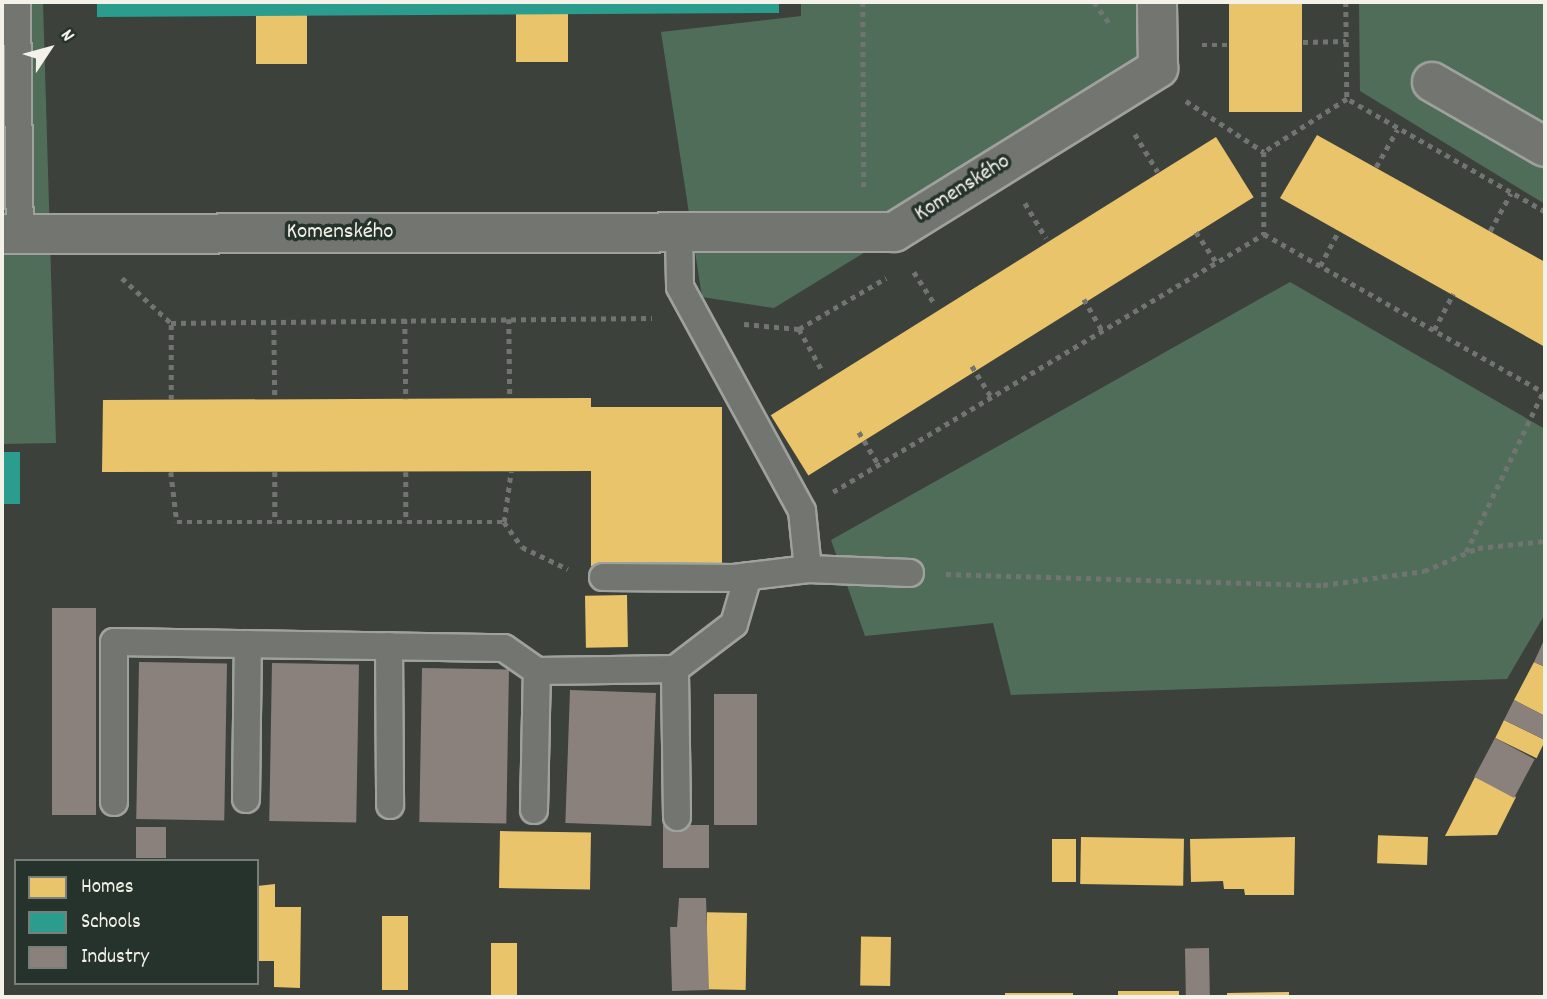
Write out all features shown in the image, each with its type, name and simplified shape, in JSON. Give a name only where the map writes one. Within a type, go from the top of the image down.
[{"type":"street","name":"Komenského","points":[[11,234],[894,232],[1158,68],[1157,2]]},
{"type":"street","points":[[1432,82],[1545,147]]},
{"type":"lane","points":[[11,234],[17,2]]},
{"type":"lane","points":[[679,233],[680,287],[802,511],[808,569]]},
{"type":"lane","points":[[603,577],[748,576],[808,569],[910,573]]},
{"type":"lane","points":[[114,802],[114,642],[504,648],[537,671],[674,669],[734,624],[748,576]]},
{"type":"lane","points":[[246,799],[248,644]]},
{"type":"lane","points":[[389,646],[390,805]]},
{"type":"lane","points":[[674,669],[677,817]]},
{"type":"lane","points":[[534,810],[537,671]]},
{"type":"path","points":[[1346,2],[1347,99]]},
{"type":"path","points":[[1303,42],[1346,41]]},
{"type":"path","points":[[1197,45],[1230,45]]},
{"type":"path","points":[[1347,99],[1397,130],[1545,212]]},
{"type":"path","points":[[1264,234],[1264,152],[1347,99]]},
{"type":"path","points":[[1376,167],[1397,130]]},
{"type":"path","points":[[1133,132],[1158,172]]},
{"type":"path","points":[[1490,231],[1511,193]]},
{"type":"path","points":[[1022,198],[1046,238]]},
{"type":"path","points":[[1320,265],[1339,231]]},
{"type":"path","points":[[1196,232],[1216,262]]},
{"type":"path","points":[[802,511],[1264,234]]},
{"type":"path","points":[[1264,234],[1544,393],[1465,553]]},
{"type":"path","points":[[909,264],[934,304]]},
{"type":"path","points":[[113,270],[171,323],[171,400]]},
{"type":"path","points":[[1434,330],[1453,295]]},
{"type":"path","points":[[1084,299],[1102,330]]},
{"type":"path","points":[[405,319],[406,399]]},
{"type":"path","points":[[509,319],[510,398]]},
{"type":"path","points":[[274,320],[275,399]]},
{"type":"path","points":[[799,329],[822,370]]},
{"type":"path","points":[[972,366],[991,397]]},
{"type":"path","points":[[859,432],[878,464]]},
{"type":"path","points":[[504,522],[511,471]]},
{"type":"path","points":[[171,472],[177,522],[504,522],[543,562],[603,577]]},
{"type":"path","points":[[275,472],[275,522]]},
{"type":"path","points":[[406,472],[406,522]]},
{"type":"path","points":[[910,573],[1323,585],[1424,571],[1465,553],[1545,541]]},
{"type":"green space","points":[[2,2],[43,2],[56,443],[2,444]]},
{"type":"green space","points":[[801,2],[1177,2],[1175,62],[774,308],[702,297],[661,32],[801,16]]},
{"type":"green space","points":[[1359,2],[1545,2],[1545,204],[1360,91]]},
{"type":"green space","points":[[1290,282],[1545,429],[1545,614],[1507,679],[1011,695],[993,623],[865,636],[831,540]]},
{"type":"building: Homes","points":[[1229,2],[1302,2],[1302,112],[1229,112]]},
{"type":"building: Homes","points":[[516,12],[568,12],[568,62],[516,62]]},
{"type":"building: Homes","points":[[256,14],[307,14],[307,64],[256,64]]},
{"type":"building: Homes","points":[[1317,135],[1545,262],[1545,347],[1280,198]]},
{"type":"building: Homes","points":[[1216,137],[1254,197],[808,475],[771,415]]},
{"type":"building: Homes","points":[[591,398],[591,407],[722,407],[722,565],[591,566],[591,471],[102,472],[103,400]]},
{"type":"building: Homes","points":[[627,595],[628,647],[586,648],[585,596]]},
{"type":"building: Homes","points":[[1534,662],[1545,667],[1545,716],[1514,700]]},
{"type":"building: Homes","points":[[1504,720],[1545,740],[1537,758],[1495,738]]},
{"type":"building: Homes","points":[[1475,777],[1516,797],[1497,835],[1445,836]]},
{"type":"building: Homes","points":[[500,831],[591,833],[590,890],[499,888]]},
{"type":"building: Homes","points":[[1378,835],[1428,837],[1427,865],[1377,863]]},
{"type":"building: Homes","points":[[1081,837],[1184,839],[1183,886],[1080,884]]},
{"type":"building: Homes","points":[[1295,837],[1294,895],[1245,895],[1244,889],[1224,889],[1223,881],[1191,882],[1190,839]]},
{"type":"building: Homes","points":[[1052,839],[1076,839],[1076,882],[1052,882]]},
{"type":"building: Homes","points":[[275,884],[275,907],[301,907],[300,988],[274,987],[274,961],[259,961],[259,886]]},
{"type":"building: Homes","points":[[707,912],[747,913],[746,990],[706,989]]},
{"type":"building: Homes","points":[[382,916],[408,916],[408,990],[382,990]]},
{"type":"building: Homes","points":[[861,936],[891,937],[890,986],[860,985]]},
{"type":"building: Homes","points":[[491,943],[517,943],[517,997],[491,997]]},
{"type":"building: Homes","points":[[1118,991],[1179,991],[1179,997],[1118,997]]},
{"type":"building: Homes","points":[[1289,992],[1289,997],[1227,997],[1227,993]]},
{"type":"building: Homes","points":[[1005,993],[1073,993],[1073,997],[1005,997]]},
{"type":"building: Schools","points":[[97,2],[779,2],[779,13],[97,17]]},
{"type":"building: Schools","points":[[2,452],[20,452],[20,504],[2,504]]},
{"type":"building: Industry","points":[[52,608],[96,608],[96,815],[52,815]]},
{"type":"building: Industry","points":[[1545,638],[1545,667],[1534,662]]},
{"type":"building: Industry","points":[[139,662],[227,664],[224,821],[136,819]]},
{"type":"building: Industry","points":[[272,663],[359,665],[356,822],[269,821]]},
{"type":"building: Industry","points":[[422,668],[509,670],[506,823],[419,822]]},
{"type":"building: Industry","points":[[570,690],[656,693],[651,826],[565,823]]},
{"type":"building: Industry","points":[[714,694],[757,694],[757,825],[714,825]]},
{"type":"building: Industry","points":[[1514,700],[1545,716],[1545,740],[1504,720]]},
{"type":"building: Industry","points":[[1495,738],[1535,759],[1514,798],[1474,777]]},
{"type":"building: Industry","points":[[663,825],[709,825],[709,868],[663,868]]},
{"type":"building: Industry","points":[[136,827],[166,827],[166,858],[136,858]]},
{"type":"building: Industry","points":[[679,898],[706,898],[709,990],[672,991],[670,927],[677,927]]},
{"type":"building: Industry","points":[[1185,948],[1209,948],[1210,997],[1186,997]]}]
